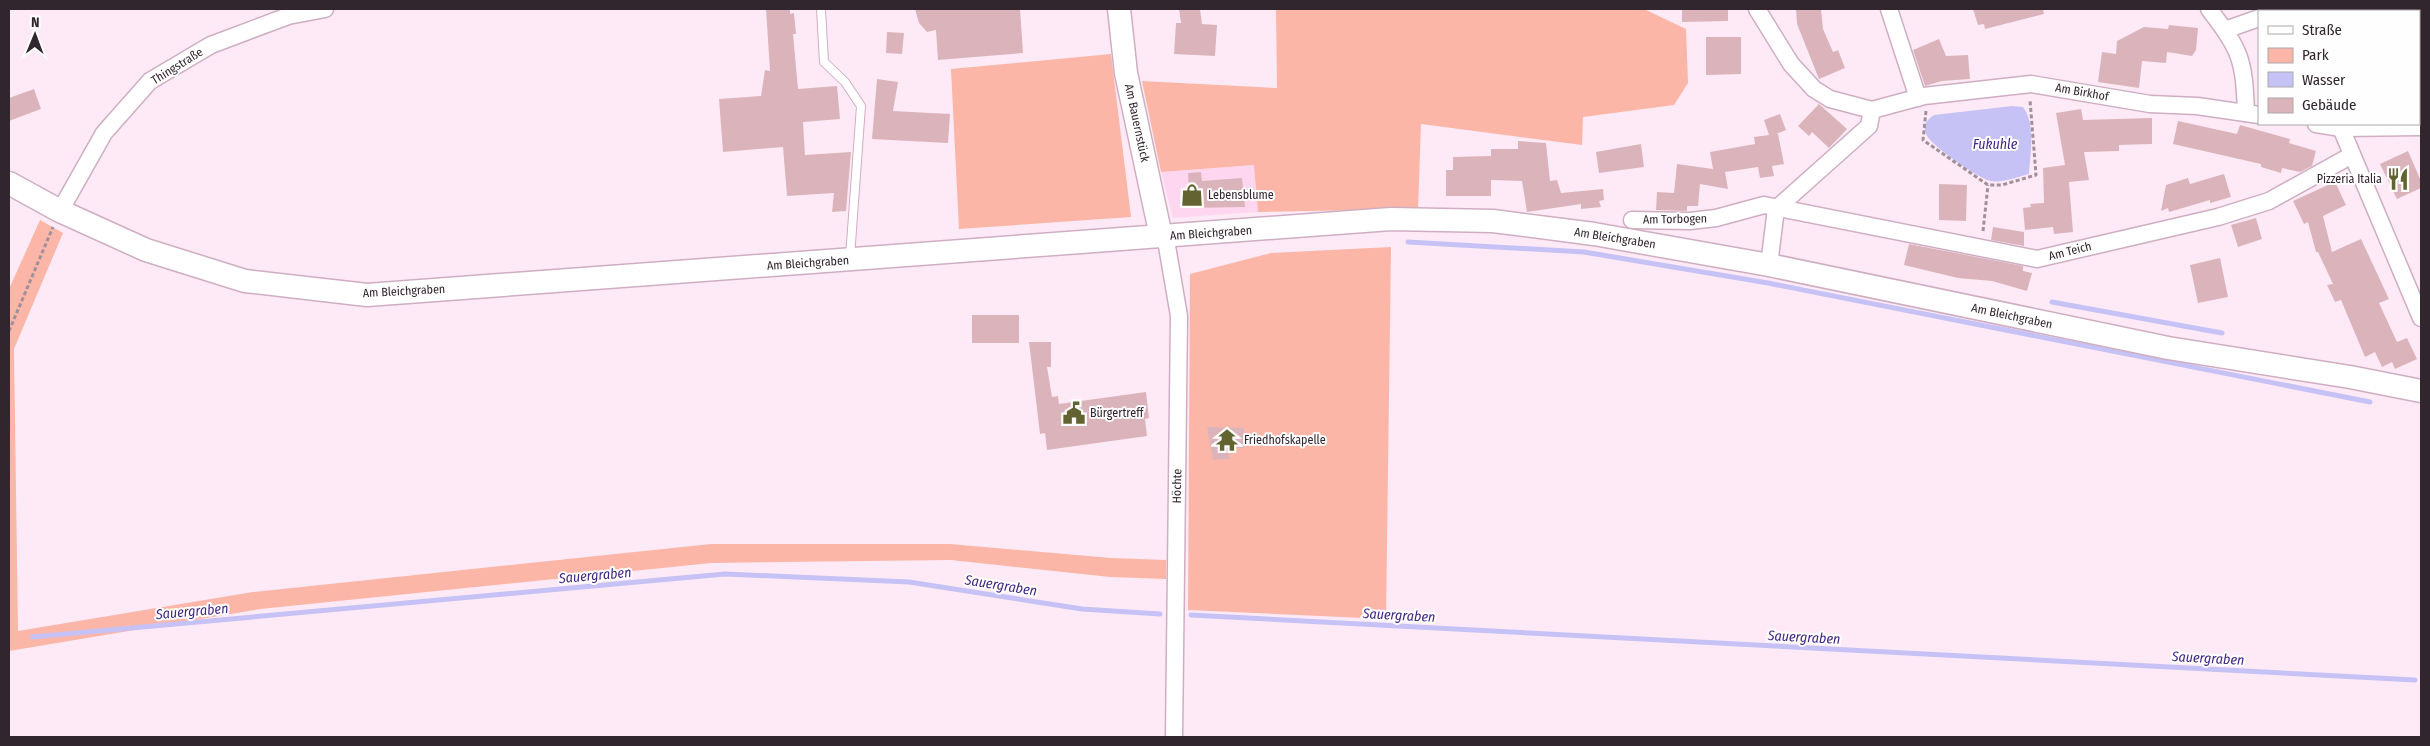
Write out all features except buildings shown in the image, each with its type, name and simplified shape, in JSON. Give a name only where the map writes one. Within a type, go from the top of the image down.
[{"type":"street","name":"Thingstraße","points":[[60,211],[104,133],[150,81],[211,45],[288,16],[325,9]]},
{"type":"street","name":"Am Bauernstück","points":[[1119,9],[1126,73],[1159,227],[1163,236]]},
{"type":"street","name":"Am Birkhof","points":[[1757,9],[1791,64],[1814,89],[1830,99],[1872,110],[1923,97],[2027,84],[2150,104],[2198,106],[2253,114],[2239,52],[2209,9]]},
{"type":"street","points":[[1889,9],[1923,97]]},
{"type":"street","points":[[2225,30],[2258,18]]},
{"type":"street","points":[[1769,265],[1776,209],[1869,126],[1872,110]]},
{"type":"street","points":[[2322,125],[2341,128],[2421,127]]},
{"type":"street","points":[[2341,128],[2421,318]]},
{"type":"street","name":"Am Teich","points":[[1776,209],[2037,259],[2218,217],[2269,201],[2352,155]]},
{"type":"street","name":"Am Bleichgraben","points":[[9,183],[60,211],[146,250],[245,281],[367,295],[1390,219],[1493,221],[1594,234],[1769,265],[2168,348],[2350,377],[2421,391]]},
{"type":"street","name":"Am Torbogen","points":[[1632,220],[1690,221],[1716,218],[1764,205],[1776,209]]},
{"type":"street","name":"Höchte","points":[[1163,236],[1167,246],[1179,316],[1174,737]]},
{"type":"lane","points":[[821,9],[824,62],[845,82],[861,106],[850,260]]},
{"type":"path","points":[[1923,97],[1923,140],[1988,185],[2002,185],[2036,175],[2032,111],[2027,84]]},
{"type":"path","points":[[1983,248],[1988,185]]},
{"type":"path","points":[[9,331],[60,211]]},
{"type":"shaded area","points":[[1255,165],[1258,212],[1173,218],[1161,172]]},
{"type":"green space","points":[[1276,9],[1644,9],[1686,29],[1688,83],[1674,105],[1583,117],[1582,145],[1421,124],[1418,209],[1258,212],[1254,165],[1161,172],[1142,81],[1277,88]]},
{"type":"green space","points":[[1111,54],[1131,217],[959,229],[951,69]]},
{"type":"green space","points":[[40,220],[63,233],[14,349],[18,631],[253,592],[711,544],[950,544],[1111,558],[1166,560],[1166,579],[1110,577],[951,560],[711,563],[260,609],[9,651],[9,289]]},
{"type":"green space","points":[[1391,247],[1386,619],[1188,610],[1190,274],[1271,253]]},
{"type":"water","name":"Fukuhle","points":[[2012,106],[2023,107],[2030,122],[2029,174],[2000,181],[1985,179],[1936,146],[1929,139],[1925,131],[1926,123],[1934,115]]},
{"type":"waterway","points":[[1408,242],[1584,252],[1768,283],[2370,402]]},
{"type":"waterway","points":[[2052,302],[2222,333]]},
{"type":"waterway","name":"Sauergraben","points":[[32,637],[725,574],[909,582],[1082,609],[1160,614]]},
{"type":"waterway","name":"Sauergraben","points":[[1191,615],[2415,680]]},
{"type":"place","name":"Pizzeria Italia","points":[[2398,179]]},
{"type":"place","name":"Lebensblume","points":[[1192,195]]},
{"type":"place","name":"Bürgertreff","points":[[1074,413]]},
{"type":"place","name":"Friedhofskapelle","points":[[1227,440]]}]
